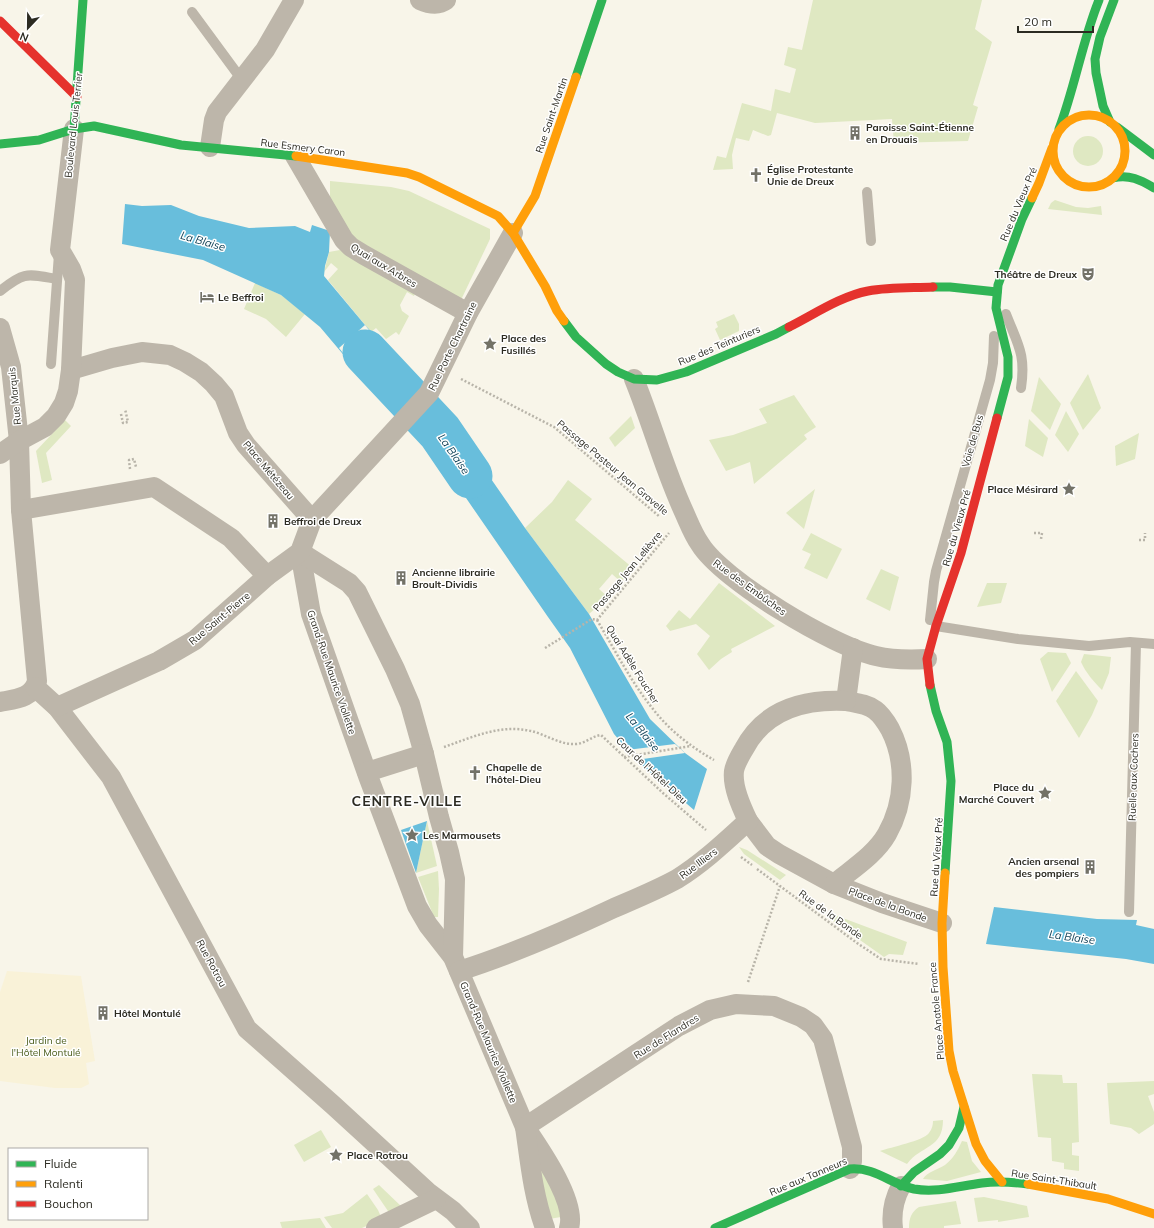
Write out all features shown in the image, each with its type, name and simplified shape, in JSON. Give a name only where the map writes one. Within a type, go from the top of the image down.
[{"type":"street","name":"Boulevard Louis Terrier","points":[[60,250],[77,98],[83,0]]},
{"type":"street","points":[[210,147],[216,112],[265,50],[294,0]]},
{"type":"street","points":[[420,0],[430,4],[436,4],[446,0]]},
{"type":"street","name":"Rue Saint-Martin","points":[[513,233],[535,196],[602,0]]},
{"type":"street","points":[[1059,129],[1068,121],[1078,116],[1094,115],[1113,124],[1122,136],[1125,153],[1120,169],[1113,178],[1104,184],[1093,187],[1082,187],[1063,177],[1056,168],[1052,148],[1070,98],[1086,34],[1099,0]]},
{"type":"street","points":[[1114,0],[1100,38],[1095,59],[1103,108],[1107,118],[1113,124],[1154,156]]},
{"type":"street","points":[[0,21],[77,98]]},
{"type":"street","name":"Rue Esmery Caron","points":[[0,144],[39,140],[74,129],[94,126],[182,144],[295,156],[387,168],[407,173],[432,183],[498,216],[513,233]]},
{"type":"street","name":"Rue du Vieux Pré","points":[[942,922],[951,781],[947,742],[933,699],[928,675],[928,659],[936,626],[963,545],[1008,377],[1008,357],[997,318],[997,292],[1000,278],[1022,219],[1039,184],[1052,148]]},
{"type":"street","name":"Quai aux Arbres","points":[[295,156],[338,231],[351,247],[364,256],[468,313]]},
{"type":"street","points":[[1113,178],[1122,176],[1136,178],[1154,188]]},
{"type":"street","name":"Rue Porte Chartraine","points":[[312,520],[429,393],[468,313],[513,233]]},
{"type":"street","name":"Rue des Teinturiers","points":[[513,233],[545,286],[557,311],[576,337],[606,364],[618,372],[634,379],[657,380],[686,372],[776,334],[844,298],[866,291],[880,289],[950,287],[997,292]]},
{"type":"street","points":[[0,454],[19,441],[45,427],[56,416],[66,396],[71,370],[75,280],[72,269],[60,250]]},
{"type":"street","name":"Rue Marquis","points":[[0,328],[11,367],[19,441]]},
{"type":"street","name":"Place Métézeau","points":[[71,370],[112,358],[142,352],[170,355],[185,362],[214,384],[224,396],[238,433],[246,445],[312,520]]},
{"type":"street","name":"Rue des Embûches","points":[[634,379],[660,454],[680,523],[699,543],[711,559],[739,581],[791,616],[831,638],[875,656],[887,658],[928,659]]},
{"type":"street","points":[[0,702],[30,694],[35,687],[37,677],[21,510],[19,441]]},
{"type":"street","points":[[21,510],[154,487],[231,538],[267,576]]},
{"type":"street","points":[[300,552],[312,520]]},
{"type":"street","name":"Rue Saint-Pierre","points":[[57,707],[159,661],[195,640],[267,576],[300,552]]},
{"type":"street","name":"Grand-Rue Maurice Viollette","points":[[300,552],[349,583],[357,592],[395,669],[410,704],[455,879],[456,964]]},
{"type":"street","name":"Grand-Rue Maurice Viollette","points":[[300,552],[311,614],[367,772],[417,906],[428,925],[456,964],[526,1127],[540,1149],[564,1195],[569,1207],[571,1219],[569,1228]]},
{"type":"street","points":[[748,821],[737,792],[734,771],[751,736],[770,718],[787,709],[811,702],[832,700],[846,701],[853,648]]},
{"type":"street","name":"Rue Rotrou","points":[[35,687],[57,707],[111,777],[247,1029],[436,1199],[453,1211],[470,1228]]},
{"type":"street","name":"Place de la Bonde","points":[[834,884],[881,843],[887,834],[896,812],[902,784],[902,768],[898,749],[883,717],[870,707],[846,701]]},
{"type":"street","points":[[367,772],[424,754]]},
{"type":"street","name":"Place de la Bonde","points":[[748,821],[767,846],[834,884],[889,905],[942,922]]},
{"type":"street","name":"Rue Illiers","points":[[456,964],[537,943],[656,889],[678,878],[694,867],[723,844],[748,821]]},
{"type":"street","name":"Place Anatole France","points":[[942,922],[943,967],[949,1051],[953,1071],[970,1127],[980,1152],[985,1161],[1002,1182]]},
{"type":"street","name":"Rue de Flandres","points":[[526,1127],[679,1026],[710,1010],[736,1004],[774,1006],[801,1017],[813,1025],[822,1039],[852,1148],[853,1154],[850,1169]]},
{"type":"street","points":[[893,1228],[893,1209],[901,1186],[913,1173],[937,1156],[953,1141],[962,1121],[964,1107]]},
{"type":"street","name":"Grand-Rue Maurice Viollette","points":[[526,1127],[533,1184],[545,1228]]},
{"type":"street","name":"Rue aux Tanneurs","points":[[716,1228],[850,1169],[866,1169],[901,1186]]},
{"type":"street","name":"Rue Saint-Thibault","points":[[901,1186],[914,1189],[938,1190],[1002,1182],[1037,1186],[1108,1199],[1154,1214]]},
{"type":"street","points":[[376,1228],[436,1199]]},
{"type":"lane","points":[[192,12],[242,80]]},
{"type":"lane","points":[[867,192],[871,241]]},
{"type":"lane","name":"Boulevard Louis Terrier","points":[[51,364],[60,250]]},
{"type":"lane","points":[[0,291],[22,275],[34,275],[57,280]]},
{"type":"lane","points":[[997,292],[1020,345],[1024,365],[1021,388]]},
{"type":"lane","name":"Voie de Bus","points":[[928,659],[934,582],[993,363],[997,292]]},
{"type":"lane","points":[[936,626],[1018,639],[1078,645],[1136,643],[1154,644]]},
{"type":"lane","name":"Ruelle aux Cochers","points":[[1129,912],[1136,643]]},
{"type":"path","name":"Passage Pasteur Jean Gravelle","points":[[441,369],[554,427],[680,523]]},
{"type":"path","points":[[121,414],[123,423],[128,422],[125,409]]},
{"type":"path","points":[[131,473],[129,460],[134,459],[136,469]]},
{"type":"path","name":"Passage Jean Lelièvre","points":[[545,648],[592,619],[597,620],[680,523]]},
{"type":"path","points":[[1034,533],[1042,533],[1041,538]]},
{"type":"path","points":[[1139,540],[1145,540],[1145,533]]},
{"type":"path","name":"Quai Adèle Foucher","points":[[597,620],[641,693],[653,710],[670,728],[691,746],[734,771]]},
{"type":"path","name":"Cour de l'Hôtel-Dieu","points":[[424,754],[496,730],[511,728],[538,733],[568,744],[582,743],[601,735],[664,794],[723,844]]},
{"type":"path","points":[[623,757],[691,746]]},
{"type":"path","name":"Rue de la Bonde","points":[[723,844],[881,959],[943,967]]},
{"type":"path","points":[[741,1004],[780,886]]},
{"type":"green space","points":[[813,0],[982,0],[975,29],[992,42],[973,105],[978,107],[968,141],[894,143],[892,119],[815,123],[777,113],[771,135],[768,136],[753,130],[749,141],[736,138],[732,155],[733,169],[713,170],[717,156],[726,158],[742,103],[771,111],[775,89],[790,93],[796,69],[784,65],[788,47],[802,50]]},
{"type":"green space","points":[[1088,136],[1098,141],[1103,151],[1098,161],[1088,166],[1078,161],[1073,151],[1078,141]]},
{"type":"green space","points":[[330,181],[391,187],[409,191],[490,229],[490,239],[461,300],[345,233],[330,210]]},
{"type":"green space","points":[[1055,200],[1076,207],[1088,208],[1101,206],[1102,215],[1048,209],[1051,203]]},
{"type":"green space","points":[[340,250],[416,291],[414,296],[407,292],[400,305],[402,311],[409,316],[399,335],[396,332],[386,339],[376,328],[371,332],[328,280],[338,269],[331,263],[324,272],[329,252]]},
{"type":"green space","points":[[255,283],[281,295],[305,314],[286,337],[266,319],[244,309]]},
{"type":"green space","points":[[734,314],[739,324],[739,331],[720,340],[715,329],[718,327],[716,322]]},
{"type":"green space","points":[[1088,374],[1101,408],[1083,430],[1070,403]]},
{"type":"green space","points":[[1039,377],[1061,404],[1050,430],[1031,411]]},
{"type":"green space","points":[[794,395],[816,427],[804,435],[807,439],[754,484],[750,462],[726,471],[709,440],[733,435],[767,423],[759,409]]},
{"type":"green space","points":[[1066,411],[1079,434],[1068,452],[1055,435]]},
{"type":"green space","points":[[631,416],[635,428],[615,447],[609,438]]},
{"type":"green space","points":[[1029,419],[1048,438],[1043,457],[1025,446]]},
{"type":"green space","points":[[65,420],[71,426],[46,453],[52,480],[42,483],[36,451]]},
{"type":"green space","points":[[1139,433],[1135,459],[1116,466],[1115,446]]},
{"type":"green space","points":[[568,480],[592,499],[575,520],[633,568],[621,582],[612,574],[599,589],[608,597],[589,614],[525,528],[552,502]]},
{"type":"green space","points":[[815,489],[804,529],[786,513]]},
{"type":"green space","points":[[811,533],[842,549],[827,579],[804,568],[811,554],[802,550]]},
{"type":"green space","points":[[881,569],[899,577],[890,611],[866,599]]},
{"type":"green space","points":[[719,583],[775,626],[731,649],[732,652],[721,659],[709,670],[697,654],[710,636],[696,624],[670,631],[666,626],[679,610],[690,619]]},
{"type":"green space","points":[[987,583],[1007,583],[1001,603],[977,607]]},
{"type":"green space","points":[[1048,652],[1066,653],[1071,663],[1052,692],[1040,659]]},
{"type":"green space","points":[[1084,654],[1111,657],[1109,673],[1102,690],[1090,677],[1081,662]]},
{"type":"green space","points":[[1076,671],[1098,701],[1079,738],[1056,701]]},
{"type":"green space","points":[[427,821],[437,866],[416,873]]},
{"type":"green space","points":[[739,847],[747,850],[786,875],[780,880],[744,854]]},
{"type":"green space","points":[[438,871],[438,917],[434,917],[418,877]]},
{"type":"green space","points":[[832,914],[907,942],[903,955],[889,954],[884,957],[833,921]]},
{"type":"green space","points":[[1032,1074],[1062,1075],[1063,1083],[1077,1083],[1079,1142],[1072,1143],[1072,1155],[1079,1156],[1079,1171],[1064,1169],[1064,1163],[1052,1161],[1051,1138],[1038,1137]]},
{"type":"green space","points":[[1154,1081],[1154,1094],[1148,1096],[1154,1112],[1154,1124],[1139,1134],[1131,1128],[1110,1124],[1107,1083]]},
{"type":"green space","points":[[943,1120],[942,1129],[935,1142],[919,1153],[907,1164],[880,1151],[920,1139],[929,1133],[933,1121]]},
{"type":"green space","points":[[321,1130],[331,1147],[304,1162],[294,1145]]},
{"type":"green space","points":[[962,1141],[967,1142],[972,1161],[981,1172],[947,1181],[923,1179],[930,1173],[948,1163],[959,1148]]},
{"type":"green space","points":[[537,1157],[563,1214],[561,1217],[549,1219]]},
{"type":"green space","points":[[379,1185],[403,1208],[390,1214],[373,1189]]},
{"type":"green space","points":[[367,1194],[378,1210],[382,1219],[362,1228],[332,1228],[324,1217],[343,1213]]},
{"type":"green space","points":[[984,1197],[1027,1206],[1029,1217],[998,1222],[998,1220],[978,1222],[974,1198]]},
{"type":"green space","points":[[956,1201],[961,1224],[944,1226],[944,1228],[909,1228],[911,1216],[919,1207]]},
{"type":"green space","points":[[320,1218],[326,1228],[282,1228],[280,1222]]},
{"type":"sand","name":"Jardin de l'Hôtel Montulé","points":[[7,971],[81,976],[95,1061],[86,1063],[89,1084],[81,1088],[55,1088],[0,1081],[0,992]]},
{"type":"water","points":[[125,204],[142,206],[171,205],[199,216],[249,228],[295,226],[310,232],[312,225],[330,231],[329,252],[324,276],[365,325],[418,382],[398,411],[358,372],[320,327],[281,295],[203,260],[122,244]]},
{"type":"water","points":[[446,407],[480,463],[525,528],[589,614],[650,719],[685,753],[707,769],[694,810],[636,760],[614,734],[570,648],[424,437],[444,414]]},
{"type":"water","points":[[427,821],[416,873],[401,830]]},
{"type":"water","points":[[994,907],[1097,919],[1137,920],[1136,925],[1154,929],[1154,964],[1126,959],[986,944]]},
{"type":"pier","points":[[365,325],[369,330],[343,353],[339,348]]},
{"type":"pier","points":[[675,744],[685,753],[636,760],[627,750]]},
{"type":"waterway","name":"La Blaise","points":[[365,352],[440,432],[470,476]]},
{"type":"traffic: fast","points":[[74,129],[83,0]]},
{"type":"traffic: fast","points":[[576,77],[602,0]]},
{"type":"traffic: fast","points":[[1059,129],[1099,0]]},
{"type":"traffic: fast","points":[[1110,122],[1103,106],[1096,73],[1095,59],[1100,37],[1114,0]]},
{"type":"traffic: fast","points":[[0,144],[39,140],[74,129],[94,126],[181,145],[296,156]]},
{"type":"traffic: fast","points":[[1117,127],[1154,155]]},
{"type":"traffic: fast","points":[[1113,178],[1135,178],[1154,188]]},
{"type":"traffic: fast","points":[[997,418],[1008,377],[1008,357],[996,308],[998,285],[1022,219],[1032,198]]},
{"type":"traffic: fast","points":[[933,287],[950,287],[997,292]]},
{"type":"traffic: fast","points":[[564,321],[576,337],[606,364],[618,372],[634,379],[657,380],[686,372],[776,334],[789,327]]},
{"type":"traffic: fast","points":[[930,685],[936,711],[947,742],[951,781],[945,873]]},
{"type":"traffic: fast","points":[[901,1186],[914,1172],[940,1154],[949,1145],[959,1128],[964,1107]]},
{"type":"traffic: fast","points":[[715,1228],[850,1169],[859,1169],[875,1173],[905,1187],[923,1190],[940,1190],[993,1182],[1028,1184]]},
{"type":"traffic: slow","points":[[513,233],[535,196],[576,77]]},
{"type":"traffic: slow","points":[[1082,115],[1096,115],[1103,117],[1115,125],[1123,137],[1125,151],[1123,165],[1115,177],[1103,185],[1096,187],[1082,187],[1075,185],[1063,177],[1055,165],[1053,158],[1053,144],[1055,137],[1063,125],[1075,117],[1082,115]]},
{"type":"traffic: slow","points":[[1032,198],[1052,148]]},
{"type":"traffic: slow","points":[[296,156],[407,173],[419,177],[498,216],[513,233],[564,321]]},
{"type":"traffic: slow","points":[[945,873],[942,923],[943,967],[949,1051],[953,1071],[976,1144],[985,1161],[1002,1182]]},
{"type":"traffic: slow","points":[[1028,1184],[1108,1199],[1154,1214]]},
{"type":"traffic: jam","points":[[0,21],[77,97]]},
{"type":"traffic: jam","points":[[789,327],[837,301],[858,293],[884,289],[933,287]]},
{"type":"traffic: jam","points":[[930,685],[927,659],[936,626],[961,553],[997,418]]},
{"type":"place","name":"Paroisse Saint-Étienne en Drouais","points":[[855,133]]},
{"type":"place","name":"Église Protestante Unie de Dreux","points":[[756,175]]},
{"type":"place","name":"Théâtre de Dreux","points":[[1088,274]]},
{"type":"place","name":"Le Beffroi","points":[[207,297]]},
{"type":"place","name":"Place des Fusillés","points":[[490,344]]},
{"type":"place","name":"Place Mésirard","points":[[1069,489]]},
{"type":"place","name":"Beffroi de Dreux","points":[[273,521]]},
{"type":"place","name":"Ancienne librairie Broult-Dividis","points":[[401,578]]},
{"type":"place","name":"Chapelle de l’hôtel-Dieu","points":[[475,773]]},
{"type":"place","name":"Place du Marché Couvert","points":[[1045,793]]},
{"type":"place","name":"Les Marmousets","points":[[412,835]]},
{"type":"place","name":"Ancien arsenal des pompiers","points":[[1090,867]]},
{"type":"place","name":"Hôtel Montulé","points":[[103,1013]]},
{"type":"place","name":"Place Rotrou","points":[[336,1155]]},
{"type":"district","name":"CENTRE-VILLE","points":[[407,801]]}]
